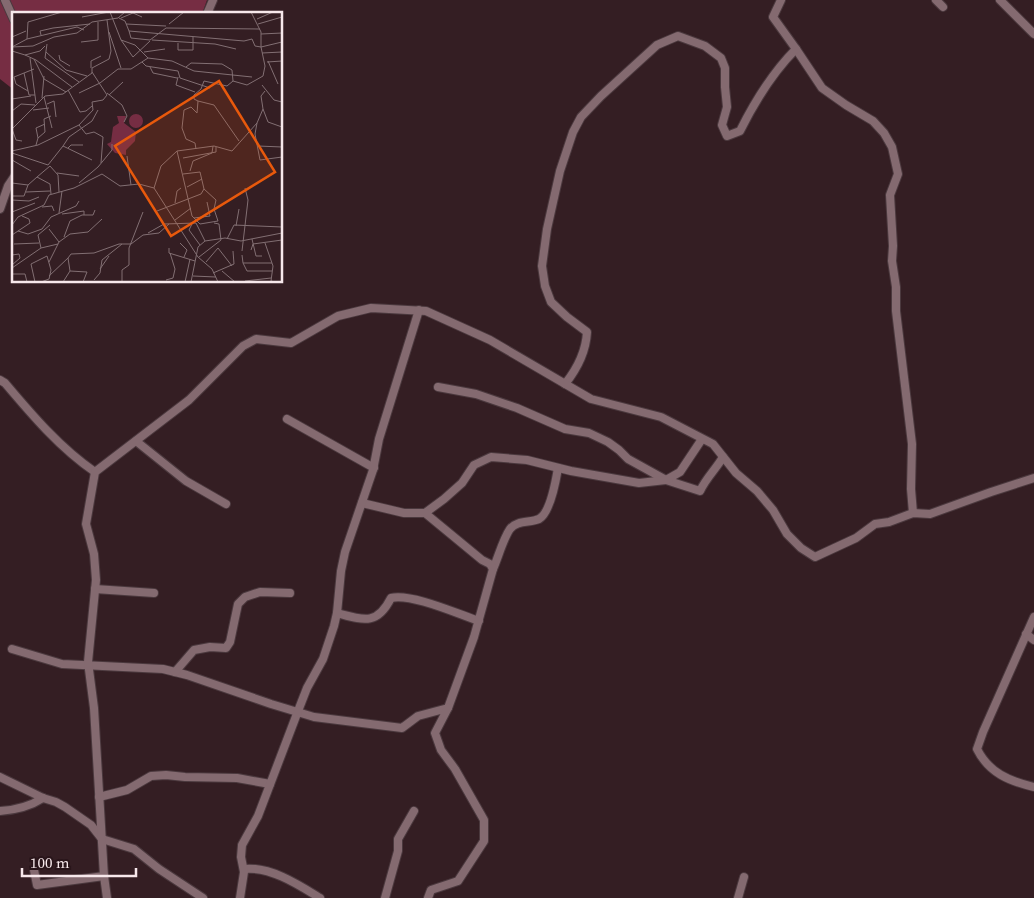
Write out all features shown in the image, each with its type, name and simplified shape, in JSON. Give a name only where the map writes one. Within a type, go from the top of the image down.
[{"type":"street","points":[[5,0],[12,16]]},
{"type":"street","points":[[208,12],[213,0]]},
{"type":"street","points":[[781,0],[773,17],[822,88],[873,121],[884,133],[892,147],[898,174],[890,195],[892,260],[912,444],[913,513]]},
{"type":"street","points":[[936,0],[943,7]]},
{"type":"street","points":[[1000,0],[1034,34]]},
{"type":"street","points":[[565,384],[574,373],[586,344],[588,332],[567,317],[551,302],[545,286],[542,266],[547,229],[560,171],[573,132],[581,117],[601,96],[658,45],[678,36],[705,46],[721,58],[725,68],[727,107],[722,125],[727,136],[740,131],[749,112],[776,70],[796,49]]},
{"type":"street","points":[[0,209],[12,180]]},
{"type":"street","points":[[107,898],[94,708],[89,665],[89,641],[95,589],[94,554],[86,524],[95,472],[189,400],[243,346],[256,339],[291,343],[338,316],[371,308],[426,311],[490,340],[591,399],[661,416],[713,444],[736,474],[757,491],[773,510],[788,534],[801,548],[815,557],[856,538],[875,524],[889,522],[913,513],[930,514],[1034,478]]},
{"type":"street","points":[[240,898],[244,869],[241,852],[243,842],[258,816],[307,688],[323,659],[337,613],[345,552],[374,468],[379,439],[419,310]]},
{"type":"street","points":[[0,380],[5,383],[63,446],[95,472]]},
{"type":"street","points":[[438,387],[476,394],[517,408],[565,429],[589,433],[608,442],[628,459],[666,480],[700,491],[708,476],[723,457]]},
{"type":"street","points":[[288,419],[374,468]]},
{"type":"street","points":[[362,503],[404,513],[425,513],[462,483],[474,464],[491,458],[527,460],[558,468],[639,483],[666,480],[680,472],[702,438]]},
{"type":"street","points":[[136,441],[186,481],[226,504]]},
{"type":"street","points":[[428,898],[431,890],[458,880],[484,841],[484,820],[455,769],[440,750],[435,733],[452,700],[479,621],[493,569],[511,529],[518,523],[539,518],[545,514],[558,468]]},
{"type":"street","points":[[425,513],[482,560],[490,564],[493,569]]},
{"type":"street","points":[[95,589],[154,594]]},
{"type":"street","points":[[175,672],[194,650],[210,647],[226,648],[230,642],[238,604],[245,597],[260,592],[290,593]]},
{"type":"street","points":[[337,613],[360,619],[375,617],[381,614],[391,598],[394,597],[414,600],[479,621]]},
{"type":"street","points":[[1034,616],[977,749],[982,760],[996,774],[1034,787]]},
{"type":"street","points":[[1026,634],[1034,640]]},
{"type":"street","points":[[12,649],[62,664],[163,669],[314,717],[402,728],[418,716],[448,708]]},
{"type":"street","points":[[99,797],[127,790],[151,776],[166,774],[185,777],[237,778],[270,784]]},
{"type":"street","points":[[0,777],[43,798],[56,802],[76,814],[95,829],[102,840],[134,849],[158,870],[203,898]]},
{"type":"street","points":[[0,811],[22,809],[33,805],[43,798]]},
{"type":"street","points":[[385,898],[398,851],[398,839],[414,810]]},
{"type":"street","points":[[244,869],[264,871],[280,876],[320,898]]},
{"type":"street","points":[[34,870],[37,886],[104,876]]},
{"type":"street","points":[[738,898],[744,877]]},
{"type":"shaded area","points":[[0,0],[207,0],[203,12],[12,12],[12,88],[0,79]]}]
